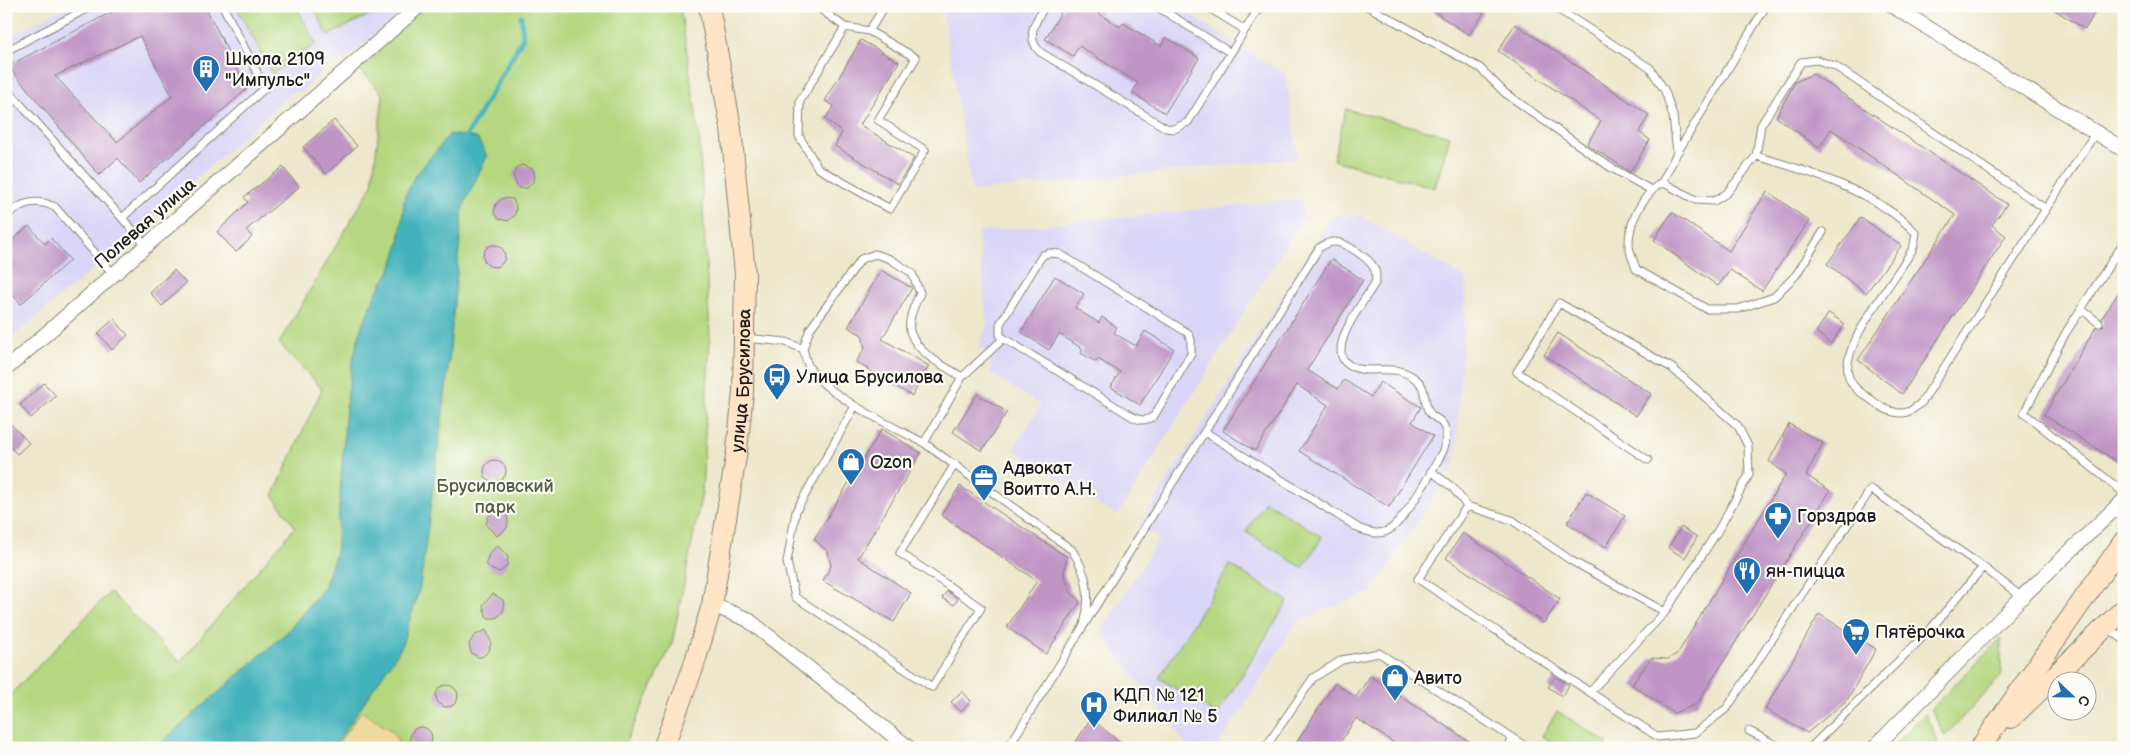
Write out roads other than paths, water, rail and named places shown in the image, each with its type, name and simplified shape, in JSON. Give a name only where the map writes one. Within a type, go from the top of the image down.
[{"type":"street","name":"Полевая улица","points":[[6,369],[419,6]]},
{"type":"street","name":"улица Брусилова","points":[[663,748],[694,668],[712,605],[738,450],[744,392],[745,274],[731,128],[708,6]]},
{"type":"street","points":[[1893,6],[2124,150]]},
{"type":"street","points":[[1874,748],[2022,597],[2124,500]]},
{"type":"street","points":[[1980,748],[2124,541]]},
{"type":"street","points":[[712,605],[747,619],[909,748]]},
{"type":"street","points":[[1980,748],[2124,609]]},
{"type":"lane","points":[[6,51],[92,6]]},
{"type":"lane","points":[[122,218],[266,88],[223,6]]},
{"type":"lane","points":[[816,6],[845,27],[869,31],[916,58],[878,120],[925,150],[890,209],[818,168],[799,136],[800,101],[845,27]]},
{"type":"lane","points":[[869,31],[885,6]]},
{"type":"lane","points":[[1045,6],[1032,31],[1033,43],[1040,52],[1166,128],[1174,129],[1188,122],[1260,6]]},
{"type":"lane","points":[[1156,6],[1231,53]]},
{"type":"lane","points":[[1206,6],[1245,30]]},
{"type":"lane","points":[[1367,6],[1480,68],[1505,93],[1610,168],[1651,190]]},
{"type":"lane","points":[[1553,6],[1650,68],[1665,91],[1673,116],[1677,153]]},
{"type":"lane","points":[[1766,6],[1677,153],[1662,182],[1651,190],[1634,217],[1629,236],[1629,249],[1636,269],[1707,309],[1738,309],[1774,297],[1796,276],[1823,232]]},
{"type":"lane","points":[[1662,182],[1696,200],[1714,201],[1727,193],[1756,156],[1761,125],[1801,62],[1817,60],[1836,66],[2046,209]]},
{"type":"lane","points":[[6,88],[147,246]]},
{"type":"lane","points":[[1756,156],[1795,167],[1856,191],[1905,221],[1916,233],[1914,247],[1882,292],[1860,332],[1850,355],[1848,368],[1849,379],[1861,392],[1883,408],[1899,415],[1911,412],[1922,402],[2096,132]]},
{"type":"lane","points":[[6,216],[27,203],[42,201],[55,207],[114,275]]},
{"type":"lane","points":[[1008,748],[1084,624],[1320,248],[1326,244],[1336,242],[1368,260],[1373,265],[1376,275],[1375,283],[1341,338],[1340,352],[1350,365],[1366,370],[1400,370],[1420,383],[1428,410],[1433,417],[1442,423],[1446,434],[1443,451],[1432,471],[1395,526],[1386,531],[1369,532],[1360,529],[1205,432]]},
{"type":"lane","points":[[2124,242],[2065,334],[2024,413],[2124,493]]},
{"type":"lane","points":[[1055,253],[1185,330],[1191,340],[1192,347],[1191,354],[1154,416],[1144,421],[1132,417],[1003,339],[999,332],[1000,324],[1043,255],[1055,253]]},
{"type":"lane","points":[[962,377],[927,355],[911,334],[912,314],[920,293],[912,273],[890,259],[875,254],[861,259],[810,329],[803,349],[809,368],[829,387],[855,406],[924,443],[1072,550],[1082,566],[1087,580],[1088,608],[1084,624]]},
{"type":"lane","points":[[1590,692],[1665,612],[1717,532],[1749,475],[1748,446],[1738,426],[1672,368],[1559,303],[1517,372],[1648,460]]},
{"type":"lane","points":[[2081,309],[2099,323]]},
{"type":"lane","points":[[745,338],[786,342],[803,349]]},
{"type":"lane","points":[[924,443],[962,377],[1003,339]]},
{"type":"lane","points":[[855,406],[796,512],[787,562],[795,597],[932,687],[981,608],[900,553],[955,464]]},
{"type":"lane","points":[[1432,471],[1453,488],[1466,506],[1512,520],[1572,561],[1665,612]]},
{"type":"lane","points":[[1466,506],[1418,579],[1658,737],[1695,734],[1727,708],[1871,489],[1984,567],[2022,597]]},
{"type":"lane","points":[[1810,748],[1929,631],[1984,567]]},
{"type":"lane","points":[[2106,626],[2124,640]]},
{"type":"lane","points":[[1265,748],[1314,678],[1342,660],[1379,653],[1528,748]]},
{"type":"lane","points":[[1749,731],[1782,748]]},
{"type":"lane","points":[[1508,748],[1514,738]]},
{"type":"water","points":[[450,134],[477,138],[487,156],[463,207],[447,381],[420,587],[401,648],[333,748],[155,748],[286,633],[324,588],[336,553],[346,405],[352,363],[361,328],[376,293],[391,269],[399,243],[405,195],[415,176]]},
{"type":"waterway","points":[[463,142],[523,38],[521,16]]},
{"type":"place","name":"Школа 2109 \"Импульс\"","points":[[206,93]]},
{"type":"place","name":"Улица Брусилова","points":[[777,401]]},
{"type":"place","name":"Ozon","points":[[851,486]]},
{"type":"place","name":"Адвокат Воитто А.Н.","points":[[984,502]]},
{"type":"place","name":"Горздрав","points":[[1778,540]]},
{"type":"place","name":"ян-пицца","points":[[1747,595]]},
{"type":"place","name":"Пятёрочка","points":[[1856,656]]},
{"type":"place","name":"Авито","points":[[1395,702]]},
{"type":"place","name":"КДП № 121 Филиал № 5","points":[[1094,729]]},
{"type":"park label","name":"Брусиловский парк","points":[[495,496]]}]
